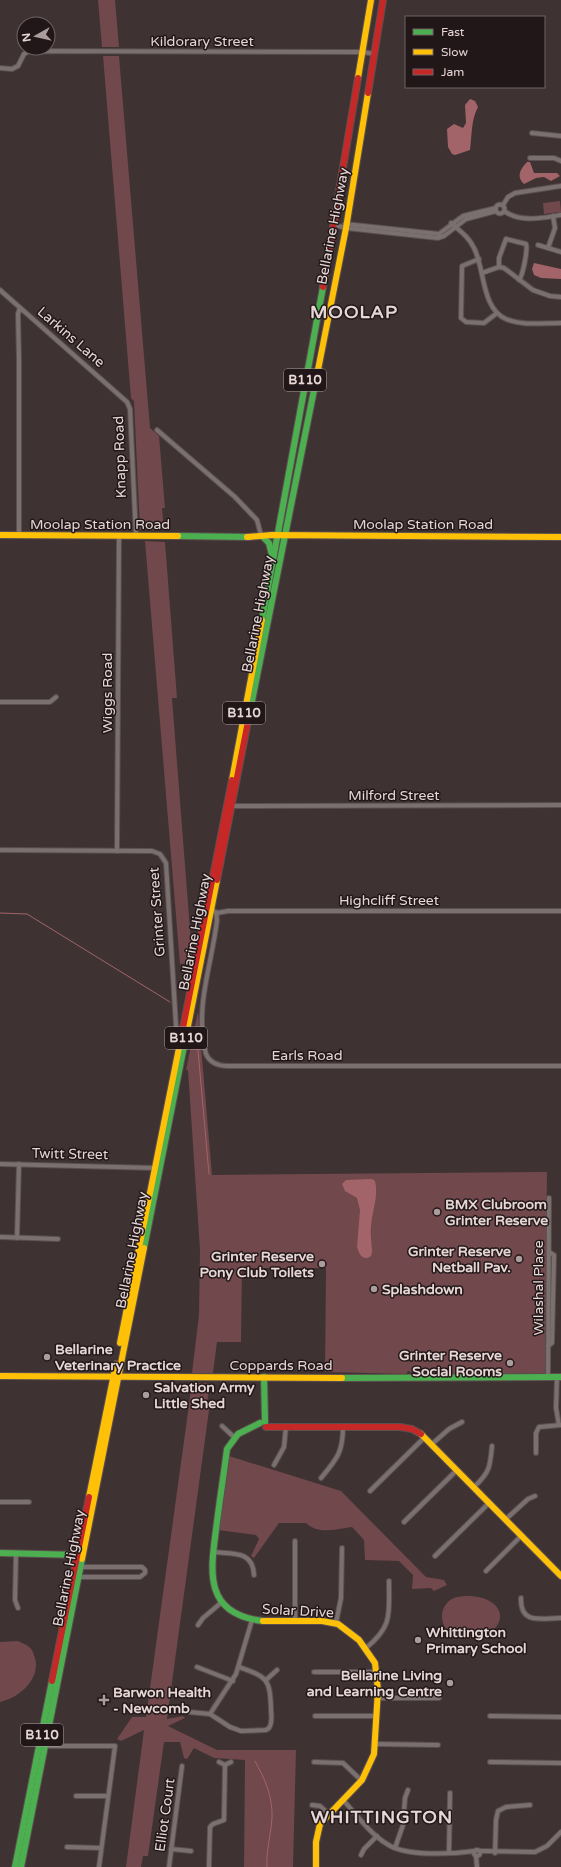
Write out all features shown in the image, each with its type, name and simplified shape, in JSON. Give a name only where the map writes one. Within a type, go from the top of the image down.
[{"type":"main road","name":"Bellarine Highway","points":[[156,1166],[186,1035],[211,911],[272,557],[335,224],[371,0]]},
{"type":"main road","name":"Bellarine Highway","points":[[230,806],[346,226],[383,0]]},
{"type":"main road","points":[[272,557],[270,544],[260,536],[278,526]]},
{"type":"main road","name":"Moolap Station Road","points":[[0,535],[561,537]]},
{"type":"main road","name":"Bellarine Highway","points":[[15,1867],[116,1377],[183,1023],[211,911]]},
{"type":"main road","points":[[183,1023],[186,1035]]},
{"type":"main road","name":"Coppards Road","points":[[0,1376],[559,1377]]},
{"type":"main road","points":[[264,1377],[264,1424]]},
{"type":"main road","points":[[234,1437],[241,1431],[264,1424],[278,1426],[400,1427],[412,1430],[425,1437],[561,1575]]},
{"type":"main road","name":"Solar Drive","points":[[234,1437],[226,1454],[213,1552],[211,1578],[214,1590],[222,1602],[239,1616],[252,1620],[336,1623],[347,1630],[366,1648],[374,1662],[376,1672],[376,1744],[371,1765],[362,1781],[321,1823],[317,1832],[316,1867]]},
{"type":"main road","points":[[0,1553],[80,1555]]},
{"type":"main road","name":"Bellarine Highway","points":[[21,1867],[81,1567],[80,1555]]},
{"type":"street","name":"Kildorary Street","points":[[0,68],[12,69],[18,66],[24,54],[29,51],[363,52],[375,54]]},
{"type":"street","points":[[532,133],[561,136]]},
{"type":"street","points":[[530,158],[554,158],[561,161]]},
{"type":"street","points":[[504,212],[503,205],[508,197],[514,193],[561,186]]},
{"type":"street","points":[[496,210],[498,204],[503,205]]},
{"type":"street","points":[[335,224],[416,234],[439,234],[466,217],[496,210],[500,213],[504,212],[510,216],[522,218],[561,216]]},
{"type":"street","points":[[548,248],[555,228],[553,216]]},
{"type":"street","points":[[453,225],[471,242],[479,259],[489,301],[496,313],[517,322],[561,323]]},
{"type":"street","points":[[499,268],[499,258],[506,239],[526,244],[527,250],[522,276],[519,280]]},
{"type":"street","points":[[538,245],[561,252]]},
{"type":"street","points":[[479,259],[462,266],[461,318],[466,322],[484,323],[496,313]]},
{"type":"street","points":[[482,273],[499,268],[507,269],[519,280],[538,292],[561,297]]},
{"type":"street","name":"Larkins Lane","points":[[0,290],[127,402]]},
{"type":"street","points":[[19,535],[18,314],[20,308]]},
{"type":"street","name":"Knapp Road","points":[[127,402],[130,409],[136,536]]},
{"type":"street","points":[[157,430],[238,500],[256,520],[260,536]]},
{"type":"street","name":"Wiggs Road","points":[[117,851],[119,536]]},
{"type":"street","points":[[0,702],[50,702],[56,696]]},
{"type":"street","name":"Milford Street","points":[[230,806],[561,805]]},
{"type":"street","name":"Grinter Street","points":[[0,850],[155,851],[160,854],[164,859],[178,1050]]},
{"type":"street","name":"Highcliff Street","points":[[211,911],[561,911]]},
{"type":"street","name":"Earls Road","points":[[211,911],[216,930],[203,991],[202,1008],[204,1047],[208,1058],[216,1064],[228,1066],[561,1066]]},
{"type":"street","name":"Grinter Street","points":[[175,1011],[183,1023]]},
{"type":"street","name":"Twitt Street","points":[[0,1164],[156,1166]]},
{"type":"street","points":[[17,1238],[19,1164]]},
{"type":"street","name":"Wilashal Place","points":[[548,1377],[549,1198]]},
{"type":"street","points":[[0,1237],[58,1239]]},
{"type":"street","points":[[536,1453],[536,1433],[538,1427],[560,1425],[556,1408],[559,1377]]},
{"type":"street","points":[[432,1444],[449,1428],[462,1422]]},
{"type":"street","points":[[222,1426],[234,1437]]},
{"type":"street","points":[[274,1465],[284,1447],[286,1426]]},
{"type":"street","points":[[321,1478],[341,1451],[343,1426]]},
{"type":"street","points":[[370,1491],[425,1437]]},
{"type":"street","points":[[474,1487],[489,1470],[492,1460],[492,1446]]},
{"type":"street","points":[[404,1522],[458,1470]]},
{"type":"street","points":[[506,1519],[528,1499],[536,1496]]},
{"type":"street","points":[[0,1502],[29,1502]]},
{"type":"street","points":[[435,1556],[490,1503]]},
{"type":"street","points":[[486,1571],[522,1535]]},
{"type":"street","points":[[295,1541],[295,1621]]},
{"type":"street","points":[[336,1623],[341,1598],[342,1548]]},
{"type":"street","points":[[213,1552],[248,1558],[252,1562],[254,1575]]},
{"type":"street","points":[[16,1554],[15,1600],[18,1608]]},
{"type":"street","points":[[79,1577],[140,1577],[145,1573],[142,1567],[81,1567]]},
{"type":"street","points":[[366,1648],[381,1634],[388,1622],[389,1581]]},
{"type":"street","points":[[521,1598],[522,1611],[526,1616],[533,1618],[561,1618]]},
{"type":"street","points":[[198,1625],[203,1618],[222,1602]]},
{"type":"street","points":[[210,1714],[233,1681],[239,1667],[252,1620]]},
{"type":"street","points":[[197,1667],[233,1681]]},
{"type":"street","points":[[189,1712],[210,1714],[234,1729],[244,1731],[268,1729],[271,1722],[271,1695],[266,1680],[258,1673],[239,1667]]},
{"type":"street","points":[[266,1680],[277,1670]]},
{"type":"street","points":[[314,1672],[376,1672]]},
{"type":"street","points":[[376,1698],[439,1698]]},
{"type":"street","points":[[315,1716],[376,1716]]},
{"type":"street","points":[[490,1716],[561,1717]]},
{"type":"street","points":[[376,1744],[438,1745]]},
{"type":"street","points":[[45,1746],[115,1746],[99,1867]]},
{"type":"street","points":[[219,1762],[225,1765]]},
{"type":"street","points":[[225,1765],[231,1762]]},
{"type":"street","points":[[314,1762],[343,1763],[362,1781]]},
{"type":"street","points":[[490,1762],[561,1763]]},
{"type":"street","points":[[209,1867],[210,1827],[213,1824],[224,1820],[225,1765]]},
{"type":"street","name":"Elliot Court","points":[[169,1867],[182,1766]]},
{"type":"street","points":[[395,1848],[403,1824],[405,1798],[408,1790]]},
{"type":"street","points":[[449,1853],[450,1793]]},
{"type":"street","points":[[76,1796],[108,1796]]},
{"type":"street","points":[[343,1800],[377,1836],[395,1848],[408,1852],[477,1854],[535,1852],[543,1849],[561,1832]]},
{"type":"street","points":[[312,1804],[320,1806],[329,1814]]},
{"type":"street","points":[[495,1853],[496,1820],[498,1811],[503,1808],[530,1805]]},
{"type":"street","points":[[361,1855],[364,1849],[377,1836]]},
{"type":"street","points":[[557,1836],[561,1840]]},
{"type":"street","points":[[67,1847],[101,1848]]},
{"type":"street","points":[[171,1849],[191,1851]]},
{"type":"street","points":[[477,1854],[477,1867]]},
{"type":"shaded area","points":[[98,0],[115,0],[119,47],[102,47]]},
{"type":"shaded area","points":[[103,56],[119,56],[150,428],[159,436],[165,508],[162,508],[164,530],[140,530],[134,401],[131,398]]},
{"type":"shaded area","points":[[470,99],[475,101],[478,107],[473,122],[470,150],[455,155],[452,154],[448,147],[447,129],[454,124],[463,128],[466,123],[465,105]]},
{"type":"shaded area","points":[[527,162],[530,162],[534,173],[557,173],[560,176],[551,181],[544,177],[536,178],[524,184],[520,179],[520,173],[522,167]]},
{"type":"shaded area","points":[[560,201],[561,212],[544,214],[543,203]]},
{"type":"shaded area","points":[[534,263],[561,269],[561,279],[541,278],[534,275],[532,269]]},
{"type":"shaded area","points":[[145,541],[165,542],[177,698],[172,698],[192,955],[191,963],[180,964]]},
{"type":"shaded area","points":[[198,1011],[212,1175],[547,1172],[545,1374],[417,1374],[408,1371],[406,1374],[325,1372],[326,1268],[242,1268],[241,1342],[217,1342],[213,1373],[192,1373],[199,1315],[200,1250],[188,1070],[186,1070]]},
{"type":"shaded area","points":[[372,1179],[375,1181],[376,1192],[371,1229],[372,1252],[371,1256],[364,1258],[360,1255],[357,1247],[360,1210],[357,1198],[345,1191],[342,1184],[346,1180]]},
{"type":"shaded area","points":[[192,1383],[210,1383],[207,1403],[210,1403],[167,1719],[183,1716],[185,1718],[168,1726],[217,1750],[296,1750],[293,1867],[244,1867],[245,1760],[214,1758],[194,1748],[187,1759],[184,1758],[180,1742],[164,1742],[148,1856],[143,1856],[141,1867],[126,1867],[144,1730],[121,1741],[117,1739],[132,1717],[146,1717]]},
{"type":"shaded area","points":[[229,1456],[341,1491],[426,1577],[444,1580],[447,1585],[434,1591],[431,1588],[412,1589],[413,1575],[399,1561],[365,1560],[364,1540],[352,1527],[322,1530],[311,1527],[306,1523],[279,1523],[254,1558],[251,1556],[259,1539],[256,1535],[218,1530]]},
{"type":"shaded area","points":[[471,1596],[486,1599],[495,1605],[500,1613],[499,1621],[495,1629],[486,1635],[474,1638],[452,1635],[447,1631],[442,1620],[444,1608],[447,1603],[454,1598]]},
{"type":"shaded area","points":[[18,1641],[28,1646],[32,1650],[35,1658],[35,1673],[32,1680],[21,1692],[7,1700],[0,1702],[0,1642]]},
{"type":"waterway","points":[[0,913],[27,914],[170,1002]]},
{"type":"waterway","points":[[196,1028],[209,1174]]},
{"type":"waterway","points":[[255,1761],[270,1795],[272,1810],[267,1867]]},
{"type":"traffic: fast","points":[[262,620],[323,287]]},
{"type":"traffic: fast","points":[[249,716],[316,380]]},
{"type":"traffic: fast","points":[[178,536],[250,537]]},
{"type":"traffic: fast","points":[[264,538],[269,543],[272,555]]},
{"type":"traffic: fast","points":[[144,1248],[187,1031]]},
{"type":"traffic: fast","points":[[264,1377],[265,1422]]},
{"type":"traffic: fast","points":[[342,1378],[561,1377]]},
{"type":"traffic: fast","points":[[260,1423],[238,1434],[227,1449],[213,1556],[213,1572],[214,1586],[220,1599],[229,1609],[243,1617],[263,1621]]},
{"type":"traffic: fast","points":[[0,1553],[80,1555]]},
{"type":"traffic: fast","points":[[21,1867],[82,1559]]},
{"type":"traffic: fast","points":[[15,1867],[52,1681]]},
{"type":"traffic: slow","points":[[358,78],[371,0]]},
{"type":"traffic: slow","points":[[316,380],[346,228],[368,93]]},
{"type":"traffic: slow","points":[[0,535],[178,536]]},
{"type":"traffic: slow","points":[[247,537],[272,535],[561,537]]},
{"type":"traffic: slow","points":[[232,780],[262,620]]},
{"type":"traffic: slow","points":[[187,1031],[217,880]]},
{"type":"traffic: slow","points":[[120,1343],[182,1033]]},
{"type":"traffic: slow","points":[[82,1559],[144,1248]]},
{"type":"traffic: slow","points":[[89,1497],[116,1364]]},
{"type":"traffic: slow","points":[[0,1376],[342,1378]]},
{"type":"traffic: slow","points":[[421,1434],[561,1576]]},
{"type":"traffic: slow","points":[[263,1621],[322,1621],[338,1624],[359,1640],[375,1663],[378,1690],[374,1754],[362,1780],[320,1824],[316,1842],[316,1867]]},
{"type":"traffic: jam","points":[[368,93],[383,0]]},
{"type":"traffic: jam","points":[[323,287],[358,78]]},
{"type":"traffic: jam","points":[[217,880],[249,716]]},
{"type":"traffic: jam","points":[[182,1033],[232,780]]},
{"type":"traffic: jam","points":[[266,1427],[400,1427],[412,1429],[421,1434]]},
{"type":"traffic: jam","points":[[52,1681],[89,1497]]},
{"type":"place","name":"BMX Clubroom Grinter Reserve","points":[[437,1212]]},
{"type":"place","name":"Grinter Reserve Netball Pav.","points":[[519,1259]]},
{"type":"place","name":"Grinter Reserve Pony Club Toilets","points":[[322,1264]]},
{"type":"place","name":"Splashdown","points":[[374,1289]]},
{"type":"place","name":"Bellarine Veterinary Practice","points":[[47,1357]]},
{"type":"place","name":"Grinter Reserve Social Rooms","points":[[510,1363]]},
{"type":"place","name":"Salvation Army Little Shed","points":[[146,1395]]},
{"type":"place","name":"Whittington Primary School","points":[[418,1640]]},
{"type":"place","name":"Bellarine Living and Learning Centre","points":[[450,1683]]},
{"type":"place","name":"Barwon Health - Newcomb","points":[[104,1700]]},
{"type":"district","name":"MOOLAP","points":[[354,312]]},
{"type":"district","name":"WHITTINGTON","points":[[382,1817]]}]
